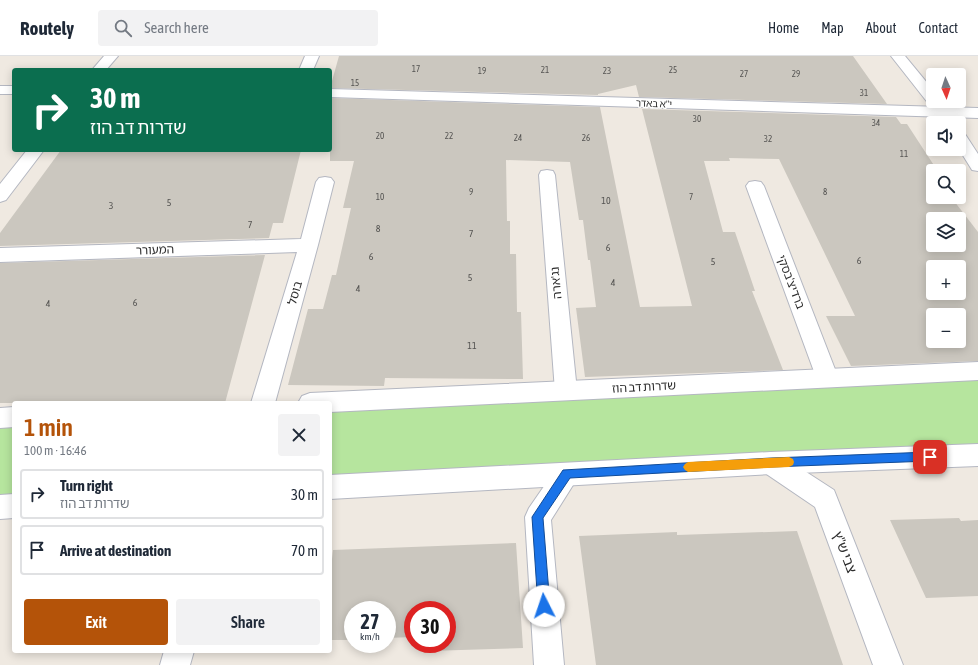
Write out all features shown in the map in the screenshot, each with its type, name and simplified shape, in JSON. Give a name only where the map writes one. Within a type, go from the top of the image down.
[{"type":"street","points":[[101,68],[111,56]]},
{"type":"street","points":[[307,68],[312,56]]},
{"type":"street","points":[[898,56],[940,109]]},
{"type":"street","points":[[0,90],[12,90]]},
{"type":"street","name":"י\"א באדר","points":[[332,92],[940,109],[978,113]]},
{"type":"street","points":[[966,148],[978,166]]},
{"type":"street","points":[[0,196],[34,152]]},
{"type":"street","name":"נג'ארה","points":[[547,175],[566,391]]},
{"type":"street","name":"בוסל","points":[[264,401],[309,245],[325,182]]},
{"type":"street","name":"ברדיצ'בסקי","points":[[755,186],[828,377]]},
{"type":"street","name":"המעורר","points":[[0,255],[309,245]]},
{"type":"street","name":"שדרות דב הוז","points":[[332,402],[978,370]]},
{"type":"street","points":[[0,418],[12,417]]},
{"type":"street","points":[[332,487],[771,463],[978,455]]},
{"type":"street","name":"צבי ש\"ץ","points":[[771,463],[825,499],[888,665]]},
{"type":"street","points":[[549,665],[538,517],[567,474]]},
{"type":"street","points":[[0,507],[12,506]]},
{"type":"street","points":[[175,665],[178,653]]},
{"type":"green space","points":[[978,371],[978,455],[332,487],[332,402]]},
{"type":"green space","points":[[12,418],[12,506],[0,507],[0,421]]},
{"type":"building","points":[[339,56],[853,56],[887,104],[639,97],[636,85],[598,95],[332,88],[332,81]]},
{"type":"building","points":[[332,98],[600,107],[640,307],[692,306],[642,109],[896,117],[901,124],[907,124],[926,153],[926,156],[928,156],[933,164],[926,164],[926,204],[956,204],[963,212],[926,212],[926,252],[966,252],[966,216],[978,232],[978,361],[851,366],[826,316],[855,316],[779,159],[729,158],[730,161],[704,161],[723,232],[735,232],[755,291],[752,291],[783,370],[585,377],[576,308],[596,307],[583,220],[579,220],[570,162],[506,160],[507,221],[510,221],[510,254],[516,254],[517,312],[521,312],[523,379],[385,378],[384,386],[288,385],[308,309],[323,309],[332,275],[336,275],[351,208],[343,208],[354,161],[330,161],[330,152],[332,152]]},
{"type":"building","points":[[60,152],[301,152],[283,223],[273,223],[269,238],[0,246],[0,233]]},
{"type":"building","points":[[265,255],[226,401],[12,401],[12,403],[0,403],[0,263]]},
{"type":"building","points":[[959,518],[961,521],[978,520],[978,596],[926,598],[890,520]]},
{"type":"building","points":[[797,531],[843,665],[596,665],[579,536],[677,532],[677,535]]},
{"type":"building","points":[[516,543],[523,648],[456,650],[456,601],[404,601],[404,637],[396,638],[396,601],[344,601],[344,640],[332,640],[333,550]]},
{"type":"slow traffic","points":[[688,467],[789,462]]},
{"type":"route","points":[[544,606],[538,517],[567,474],[771,463],[930,457]]}]
